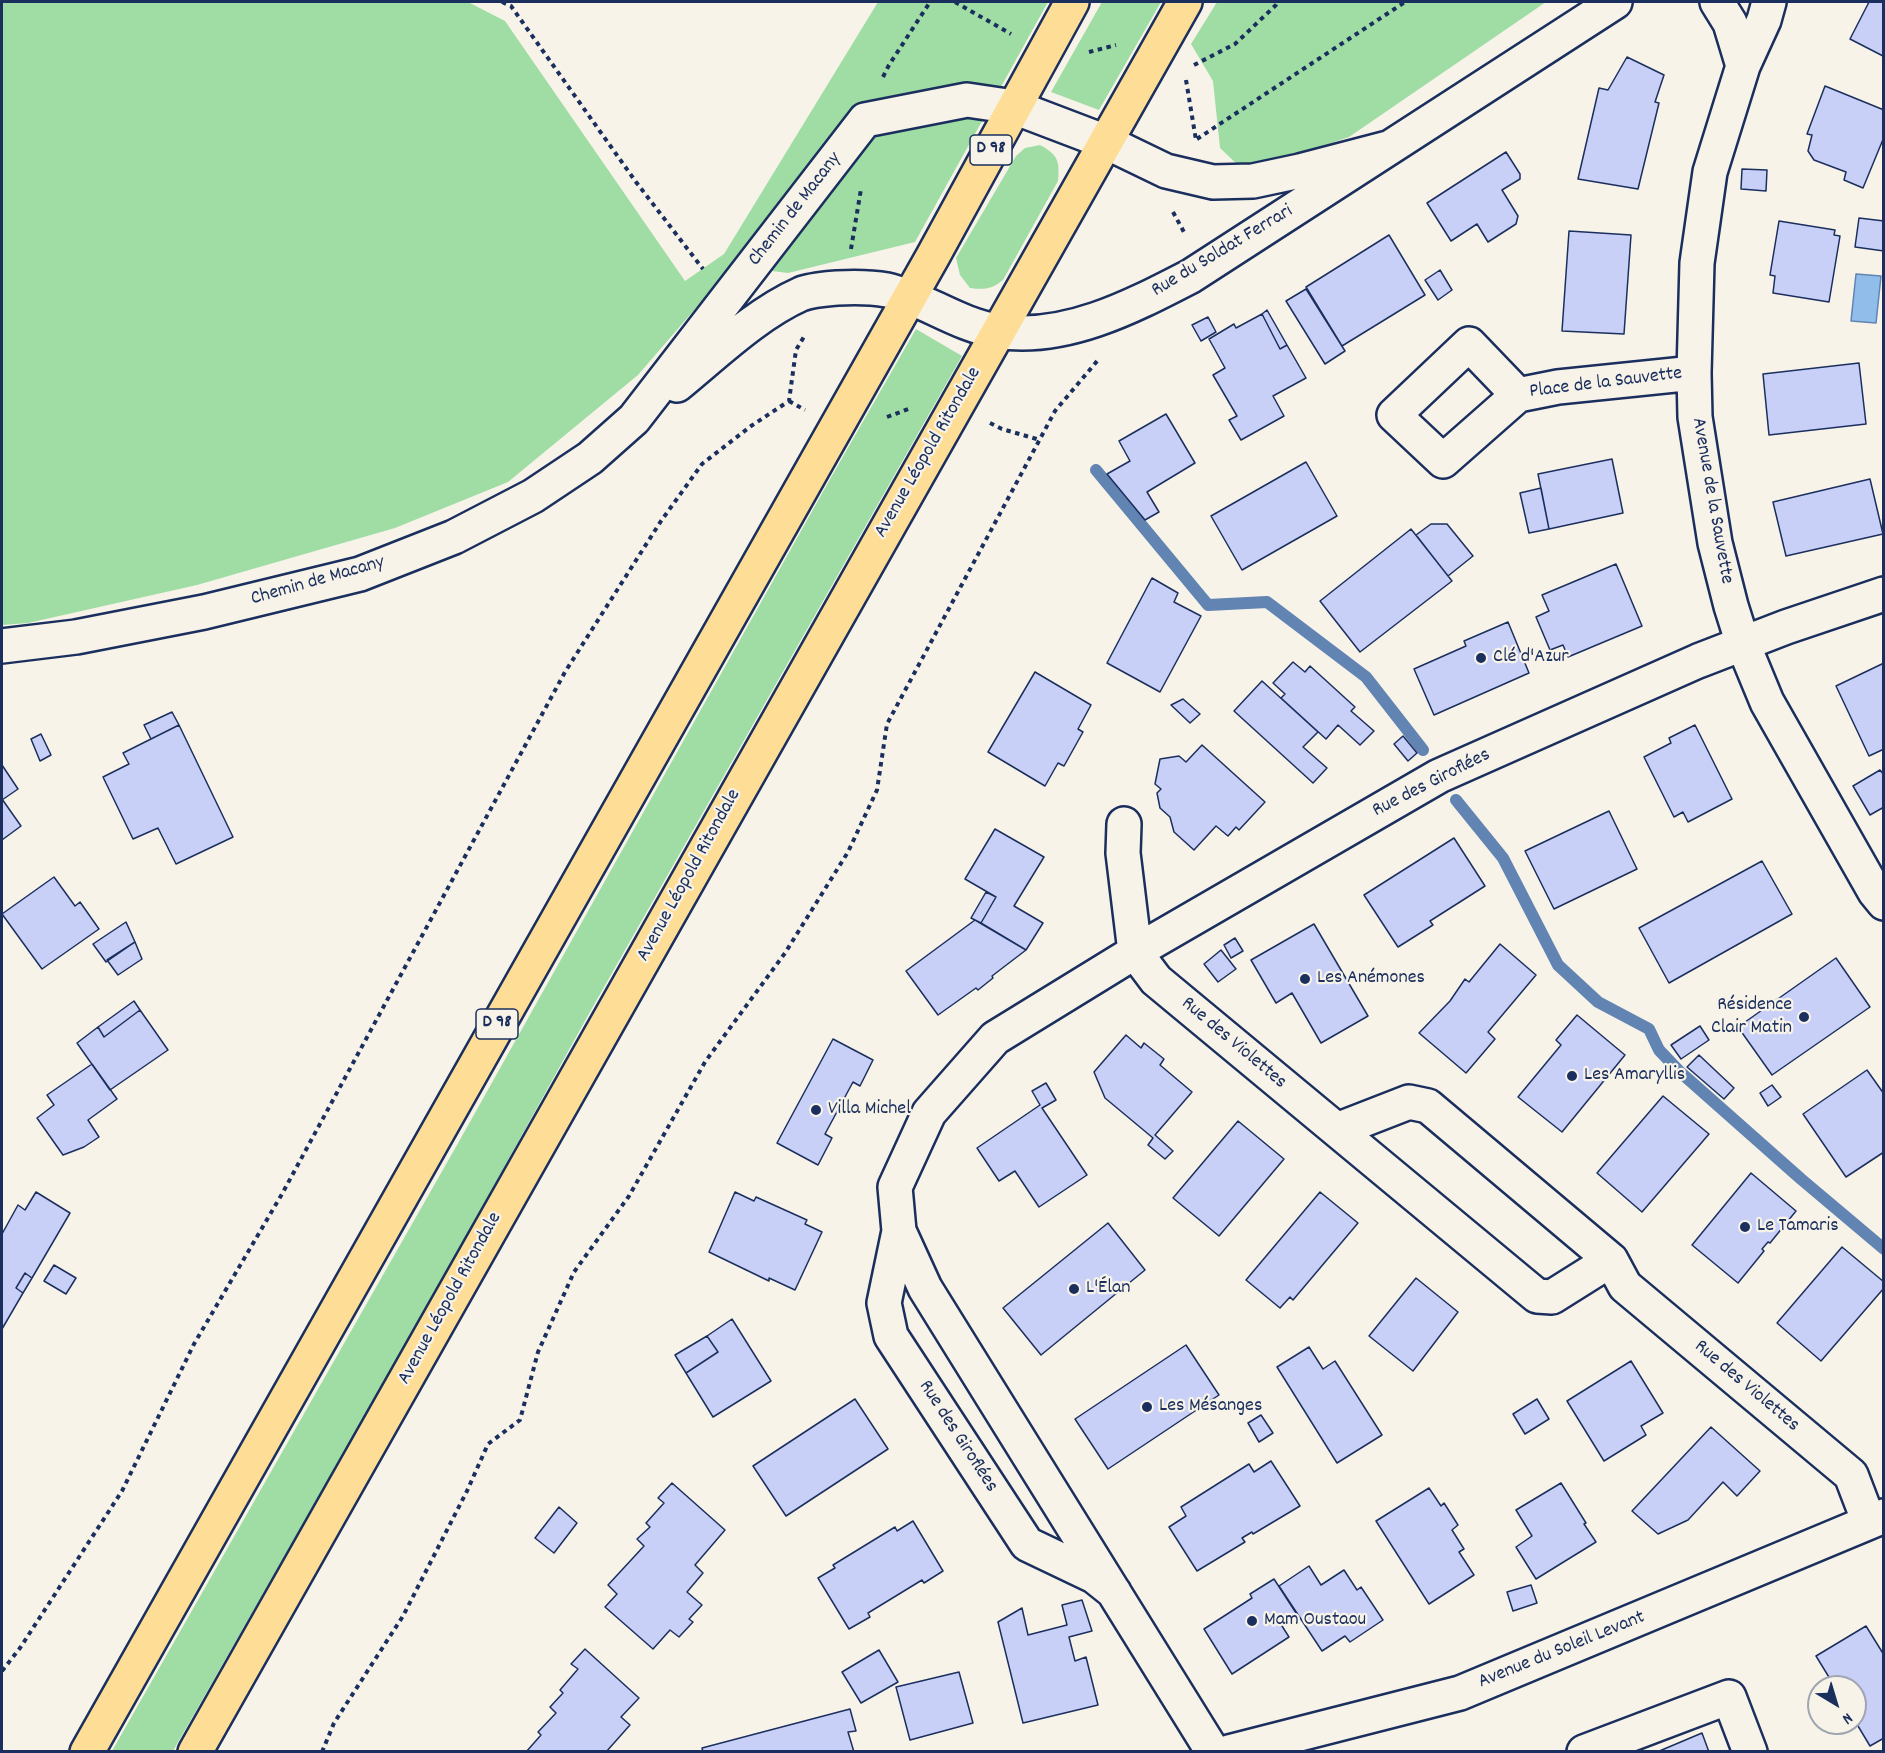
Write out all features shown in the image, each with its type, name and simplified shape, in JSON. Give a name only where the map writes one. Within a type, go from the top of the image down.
[{"type":"highway","name":"D 98","points":[[87,1752],[909,298],[1072,2]]},
{"type":"highway","name":"Avenue Léopold Ritondale","points":[[195,1752],[1185,2]]},
{"type":"street","name":"Rue du Soldat Ferrari","points":[[909,298],[977,326],[998,332],[1040,333],[1093,321],[1155,295],[1191,276],[1615,2]]},
{"type":"street","points":[[1717,2],[1730,23],[1743,66]]},
{"type":"street","name":"Avenue de la Sauvette","points":[[1769,2],[1764,20],[1743,66],[1710,172],[1697,263],[1695,417],[1715,543],[1743,644],[1767,702],[1875,892],[1884,903]]},
{"type":"street","name":"Chemin de Macany","points":[[634,419],[865,120],[967,100],[1014,108]]},
{"type":"street","name":"Rue du Soldat Ferrari","points":[[1014,108],[1107,142],[1166,171],[1213,182],[1262,179],[1388,148]]},
{"type":"street","name":"Chemin de Macany","points":[[2,646],[76,637],[192,614],[360,574],[454,537],[533,496],[590,458],[634,419],[758,319],[803,293],[858,286],[888,290],[909,298]]},
{"type":"street","name":"Place de la Sauvette","points":[[1518,394],[1558,387],[1694,373]]},
{"type":"street","name":"Rue des Giroflées","points":[[1114,1592],[1094,1576],[1027,1544],[891,1336],[884,1303],[899,1231],[895,1187],[929,1113],[995,1038],[1135,952],[1439,776],[1698,661],[1884,594]]},
{"type":"street","points":[[1124,824],[1123,853],[1135,952]]},
{"type":"street","name":"Rue des Violettes","points":[[1135,952],[1156,980],[1538,1296],[1551,1297],[1611,1260]]},
{"type":"street","name":"Rue des Violettes","points":[[1336,1130],[1409,1102],[1428,1106],[1611,1260],[1625,1286],[1851,1475],[1876,1519]]},
{"type":"street","name":"Rue des Giroflées","points":[[899,1231],[925,1288],[1213,1752]]},
{"type":"street","name":"Avenue du Soleil Levant","points":[[1229,1752],[1460,1693],[1876,1519]]},
{"type":"street","points":[[1584,1752],[1729,1697],[1749,1752]]},
{"type":"path","points":[[502,2],[511,6],[636,182],[727,300]]},
{"type":"path","points":[[881,81],[930,2]]},
{"type":"path","points":[[1278,2],[1236,44],[1185,70],[1196,140],[1405,2]]},
{"type":"path","points":[[848,257],[853,245],[861,186]]},
{"type":"path","points":[[1171,207],[1187,236]]},
{"type":"path","points":[[2,1671],[20,1648],[122,1491],[194,1344],[288,1184],[565,672],[661,520],[702,464],[751,426],[789,401],[796,350],[808,331]]},
{"type":"path","points":[[322,1752],[334,1723],[403,1616],[467,1491],[488,1444],[520,1420],[538,1352],[574,1272],[629,1196],[705,1062],[784,953],[848,852],[877,790],[887,724],[1056,411],[1104,353]]},
{"type":"green space","points":[[2,2],[468,2],[505,21],[685,281],[724,254],[878,2],[1048,2],[915,242],[788,273],[732,266],[638,375],[508,482],[395,528],[197,585],[28,623],[2,625]]},
{"type":"green space","points":[[1102,2],[1161,2],[1099,110],[1051,92]]},
{"type":"green space","points":[[1217,2],[1546,2],[1349,137],[1262,167],[1240,167],[1220,148],[1213,81],[1191,44]]},
{"type":"green space","points":[[1040,145],[1051,152],[1058,163],[1058,181],[1003,280],[988,288],[970,288],[960,275],[956,258],[1016,156],[1025,148]]},
{"type":"green space","points":[[916,329],[962,356],[591,1010],[429,1303],[173,1751],[112,1751],[457,1145]]},
{"type":"water","points":[[1856,274],[1881,276],[1876,323],[1851,321]]},
{"type":"building","points":[[1869,2],[1884,2],[1883,56],[1850,39]]},
{"type":"building","points":[[1627,57],[1664,75],[1655,102],[1659,103],[1638,189],[1578,179],[1599,88],[1608,90]]},
{"type":"building","points":[[1825,86],[1884,110],[1884,137],[1863,188],[1844,180],[1846,172],[1814,160],[1808,151],[1812,135],[1807,134]]},
{"type":"building","points":[[1506,152],[1520,174],[1520,179],[1502,190],[1518,216],[1516,224],[1488,242],[1477,224],[1451,241],[1427,203]]},
{"type":"building","points":[[1742,169],[1767,170],[1766,191],[1741,189]]},
{"type":"building","points":[[1859,218],[1884,221],[1884,251],[1855,247]]},
{"type":"building","points":[[1779,221],[1835,230],[1834,235],[1840,236],[1829,302],[1773,293],[1775,276],[1770,275]]},
{"type":"building","points":[[1569,231],[1631,235],[1624,334],[1562,331]]},
{"type":"building","points":[[1389,235],[1425,295],[1342,346],[1306,287]]},
{"type":"building","points":[[1440,270],[1452,290],[1438,300],[1425,280]]},
{"type":"building","points":[[1306,289],[1345,351],[1325,364],[1286,301]]},
{"type":"building","points":[[1267,310],[1287,345],[1280,349],[1262,314]]},
{"type":"building","points":[[1262,314],[1280,349],[1287,345],[1306,378],[1273,396],[1284,416],[1241,440],[1229,420],[1237,416],[1213,375],[1225,368],[1209,339],[1234,324],[1236,328]]},
{"type":"building","points":[[1208,317],[1216,332],[1201,341],[1192,325]]},
{"type":"building","points":[[1859,363],[1866,424],[1769,435],[1763,374]]},
{"type":"building","points":[[1166,414],[1195,463],[1147,492],[1159,512],[1145,520],[1107,474],[1130,461],[1119,441]]},
{"type":"building","points":[[1612,459],[1623,513],[1549,529],[1538,474]]},
{"type":"building","points":[[1306,462],[1337,516],[1242,570],[1211,516]]},
{"type":"building","points":[[1870,479],[1883,534],[1786,556],[1773,502]]},
{"type":"building","points":[[1541,488],[1549,529],[1529,533],[1520,493]]},
{"type":"building","points":[[1431,524],[1447,524],[1473,556],[1448,576],[1416,535]]},
{"type":"building","points":[[1411,529],[1452,581],[1360,652],[1320,601]]},
{"type":"building","points":[[1616,564],[1642,626],[1568,657],[1563,645],[1550,650],[1536,617],[1549,611],[1542,595]]},
{"type":"building","points":[[1152,578],[1178,593],[1174,602],[1201,616],[1160,692],[1107,663]]},
{"type":"building","name":"Clé d'Azur","points":[[1508,622],[1529,673],[1434,715],[1414,669],[1466,646],[1464,641]]},
{"type":"building","points":[[1293,662],[1305,672],[1310,666],[1355,707],[1351,711],[1374,731],[1360,745],[1338,725],[1326,739],[1281,698],[1285,694],[1273,683]]},
{"type":"building","points":[[1884,663],[1884,749],[1869,756],[1836,686]]},
{"type":"building","points":[[1035,672],[1091,705],[1078,729],[1083,732],[1064,766],[1058,763],[1045,786],[988,752]]},
{"type":"building","points":[[1262,681],[1318,732],[1303,747],[1327,768],[1313,783],[1234,711]]},
{"type":"building","points":[[1183,699],[1200,714],[1190,723],[1171,705]]},
{"type":"building","points":[[172,712],[179,725],[151,739],[144,725]]},
{"type":"building","points":[[179,725],[233,837],[176,864],[158,828],[133,839],[103,777],[129,764],[123,753]]},
{"type":"building","points":[[1695,725],[1732,799],[1688,822],[1683,812],[1674,817],[1644,757],[1671,743],[1669,738]]},
{"type":"building","points":[[41,734],[51,755],[40,761],[31,739]]},
{"type":"building","points":[[1403,736],[1417,753],[1408,761],[1394,744]]},
{"type":"building","points":[[1202,745],[1265,802],[1239,830],[1236,827],[1228,836],[1216,826],[1194,850],[1174,832],[1170,817],[1160,808],[1157,793],[1161,789],[1155,784],[1160,759],[1179,756],[1186,762]]},
{"type":"building","points":[[2,765],[18,789],[2,800]]},
{"type":"building","points":[[1880,770],[1884,775],[1884,807],[1870,815],[1853,786]]},
{"type":"building","points":[[2,799],[21,826],[2,840]]},
{"type":"building","points":[[1609,811],[1637,869],[1554,909],[1525,851]]},
{"type":"building","points":[[995,829],[1044,857],[1014,906],[1043,923],[1026,950],[981,923],[996,897],[965,879]]},
{"type":"building","points":[[1454,838],[1485,886],[1430,921],[1433,925],[1398,947],[1364,895]]},
{"type":"building","points":[[1762,861],[1792,914],[1669,983],[1639,928]]},
{"type":"building","points":[[54,877],[75,906],[80,902],[99,929],[42,969],[2,914]]},
{"type":"building","points":[[986,892],[996,897],[981,923],[971,918]]},
{"type":"building","points":[[975,920],[1026,950],[978,990],[976,988],[938,1015],[906,971]]},
{"type":"building","points":[[126,922],[135,942],[106,962],[93,944]]},
{"type":"building","name":"Les Anémones","points":[[1314,924],[1368,1016],[1321,1043],[1292,993],[1276,1003],[1251,960]]},
{"type":"building","points":[[1235,938],[1243,951],[1231,958],[1224,945]]},
{"type":"building","points":[[135,942],[142,959],[118,975],[107,960]]},
{"type":"building","points":[[1500,944],[1536,975],[1488,1032],[1495,1039],[1466,1073],[1419,1033],[1450,1001],[1465,979],[1469,982]]},
{"type":"building","points":[[1221,950],[1236,969],[1218,982],[1204,964]]},
{"type":"building","name":"Résidence Clair Matin","points":[[1836,958],[1870,1007],[1772,1075],[1738,1027]]},
{"type":"building","points":[[134,1001],[140,1010],[104,1037],[98,1027]]},
{"type":"building","points":[[140,1010],[168,1050],[110,1090],[77,1043],[98,1027],[104,1037]]},
{"type":"building","name":"Les Amaryllis","points":[[1577,1015],[1625,1055],[1562,1132],[1518,1097],[1561,1045],[1556,1040]]},
{"type":"building","points":[[1700,1026],[1709,1040],[1681,1059],[1671,1045]]},
{"type":"building","points":[[1126,1035],[1141,1048],[1144,1043],[1164,1059],[1160,1065],[1192,1092],[1155,1135],[1173,1151],[1165,1159],[1148,1145],[1153,1138],[1105,1098],[1094,1072]]},
{"type":"building","name":"Villa Michel","points":[[833,1039],[873,1060],[860,1086],[853,1082],[825,1134],[832,1138],[818,1165],[777,1143]]},
{"type":"building","points":[[1699,1055],[1734,1088],[1724,1099],[1687,1067]]},
{"type":"building","points":[[92,1064],[117,1099],[88,1120],[99,1137],[84,1147],[63,1155],[37,1118],[54,1105],[47,1095]]},
{"type":"building","points":[[1867,1070],[1884,1094],[1884,1152],[1846,1177],[1803,1114]]},
{"type":"building","points":[[1046,1083],[1056,1100],[1042,1108],[1087,1175],[1039,1207],[1015,1171],[999,1181],[977,1148],[1040,1105],[1032,1091]]},
{"type":"building","points":[[1772,1085],[1781,1097],[1768,1106],[1760,1093]]},
{"type":"building","points":[[1663,1096],[1709,1134],[1642,1212],[1597,1173]]},
{"type":"building","points":[[1238,1121],[1284,1159],[1219,1236],[1173,1198]]},
{"type":"building","name":"Le Tamaris","points":[[1751,1173],[1796,1211],[1770,1243],[1768,1242],[1762,1249],[1764,1251],[1738,1283],[1692,1245]]},
{"type":"building","points":[[36,1192],[70,1213],[32,1278],[25,1273],[16,1288],[23,1293],[2,1329],[2,1234],[18,1205],[25,1210]]},
{"type":"building","points":[[735,1192],[754,1201],[756,1197],[807,1220],[805,1224],[822,1232],[795,1290],[769,1278],[769,1281],[709,1252]]},
{"type":"building","points":[[1320,1192],[1358,1223],[1293,1300],[1290,1297],[1280,1308],[1246,1280]]},
{"type":"building","name":"L'Élan","points":[[1108,1223],[1145,1270],[1041,1355],[1003,1308]]},
{"type":"building","points":[[1842,1247],[1884,1282],[1884,1288],[1821,1361],[1777,1323]]},
{"type":"building","points":[[54,1265],[76,1278],[66,1294],[44,1281]]},
{"type":"building","points":[[25,1273],[32,1278],[23,1293],[16,1288]]},
{"type":"building","points":[[1416,1278],[1458,1312],[1413,1371],[1369,1336]]},
{"type":"building","points":[[732,1319],[771,1381],[713,1417],[686,1373],[718,1352],[707,1336]]},
{"type":"building","points":[[707,1336],[718,1352],[686,1373],[675,1355]]},
{"type":"building","name":"Les Mésanges","points":[[1186,1345],[1219,1395],[1108,1469],[1075,1419]]},
{"type":"building","points":[[1309,1347],[1323,1369],[1335,1361],[1382,1435],[1337,1463],[1277,1367]]},
{"type":"building","points":[[1631,1361],[1663,1413],[1641,1426],[1646,1435],[1604,1461],[1567,1401]]},
{"type":"building","points":[[855,1399],[888,1449],[786,1516],[753,1466]]},
{"type":"building","points":[[1537,1399],[1549,1419],[1525,1434],[1513,1414]]},
{"type":"building","points":[[1261,1415],[1273,1433],[1259,1442],[1248,1423]]},
{"type":"building","points":[[1711,1427],[1760,1471],[1737,1496],[1723,1482],[1688,1520],[1658,1534],[1632,1511]]},
{"type":"building","points":[[1271,1461],[1300,1506],[1253,1534],[1252,1532],[1242,1538],[1245,1542],[1197,1571],[1169,1527],[1186,1516],[1181,1507],[1249,1464],[1254,1472]]},
{"type":"building","points":[[672,1483],[725,1530],[695,1565],[703,1573],[687,1592],[702,1605],[689,1619],[693,1622],[679,1637],[670,1630],[653,1649],[605,1607],[617,1594],[608,1585],[644,1546],[637,1539],[650,1527],[646,1523],[664,1503],[658,1498]]},
{"type":"building","points":[[1561,1483],[1596,1542],[1536,1579],[1516,1547],[1532,1536],[1516,1510]]},
{"type":"building","points":[[1429,1488],[1441,1506],[1444,1503],[1458,1525],[1452,1530],[1464,1549],[1459,1552],[1474,1575],[1429,1604],[1376,1521]]},
{"type":"building","points":[[559,1507],[577,1523],[554,1553],[535,1538]]},
{"type":"building","points":[[913,1521],[943,1571],[924,1583],[922,1580],[868,1613],[870,1617],[849,1629],[818,1578],[835,1568],[833,1565],[895,1527],[897,1531]]},
{"type":"building","points":[[1309,1566],[1321,1585],[1344,1570],[1357,1590],[1361,1587],[1383,1620],[1350,1642],[1345,1636],[1322,1651],[1279,1586]]},
{"type":"building","name":"Mam Oustaou","points":[[1274,1579],[1298,1616],[1282,1626],[1289,1637],[1232,1674],[1204,1629],[1252,1598],[1250,1594]]},
{"type":"building","points":[[1531,1585],[1537,1603],[1513,1611],[1507,1592]]},
{"type":"building","points":[[1082,1600],[1092,1631],[1069,1637],[1075,1661],[1086,1657],[1098,1705],[1023,1723],[998,1622],[1022,1608],[1028,1635],[1067,1625],[1062,1605]]},
{"type":"building","points":[[1866,1626],[1884,1655],[1884,1738],[1870,1746],[1863,1735],[1867,1735],[1867,1675],[1828,1675],[1816,1656]]},
{"type":"building","points":[[585,1649],[639,1698],[621,1717],[630,1725],[606,1752],[526,1752],[541,1735],[538,1732],[556,1713],[550,1707],[563,1693],[560,1690],[578,1669],[571,1664]]},
{"type":"building","points":[[879,1650],[898,1682],[861,1703],[842,1672]]},
{"type":"building","points":[[959,1672],[973,1723],[910,1740],[896,1687]]},
{"type":"building","points":[[850,1709],[856,1731],[848,1732],[854,1752],[703,1752],[702,1748]]},
{"type":"building","points":[[1702,1733],[1709,1752],[1657,1752]]},
{"type":"waterway","points":[[1096,470],[1208,605],[1267,602],[1366,677],[1423,750]]},
{"type":"waterway","points":[[1456,800],[1503,858],[1558,965],[1598,1002],[1649,1029],[1659,1050],[1679,1071],[1884,1249]]},
{"type":"place","name":"Clé d'Azur","points":[[1481,658]]},
{"type":"place","name":"Les Anémones","points":[[1305,979]]},
{"type":"place","name":"Résidence Clair Matin","points":[[1804,1017]]},
{"type":"place","name":"Les Amaryllis","points":[[1572,1076]]},
{"type":"place","name":"Villa Michel","points":[[816,1110]]},
{"type":"place","name":"Le Tamaris","points":[[1745,1227]]},
{"type":"place","name":"L'Élan","points":[[1074,1289]]},
{"type":"place","name":"Les Mésanges","points":[[1147,1407]]},
{"type":"place","name":"Mam Oustaou","points":[[1252,1621]]}]
